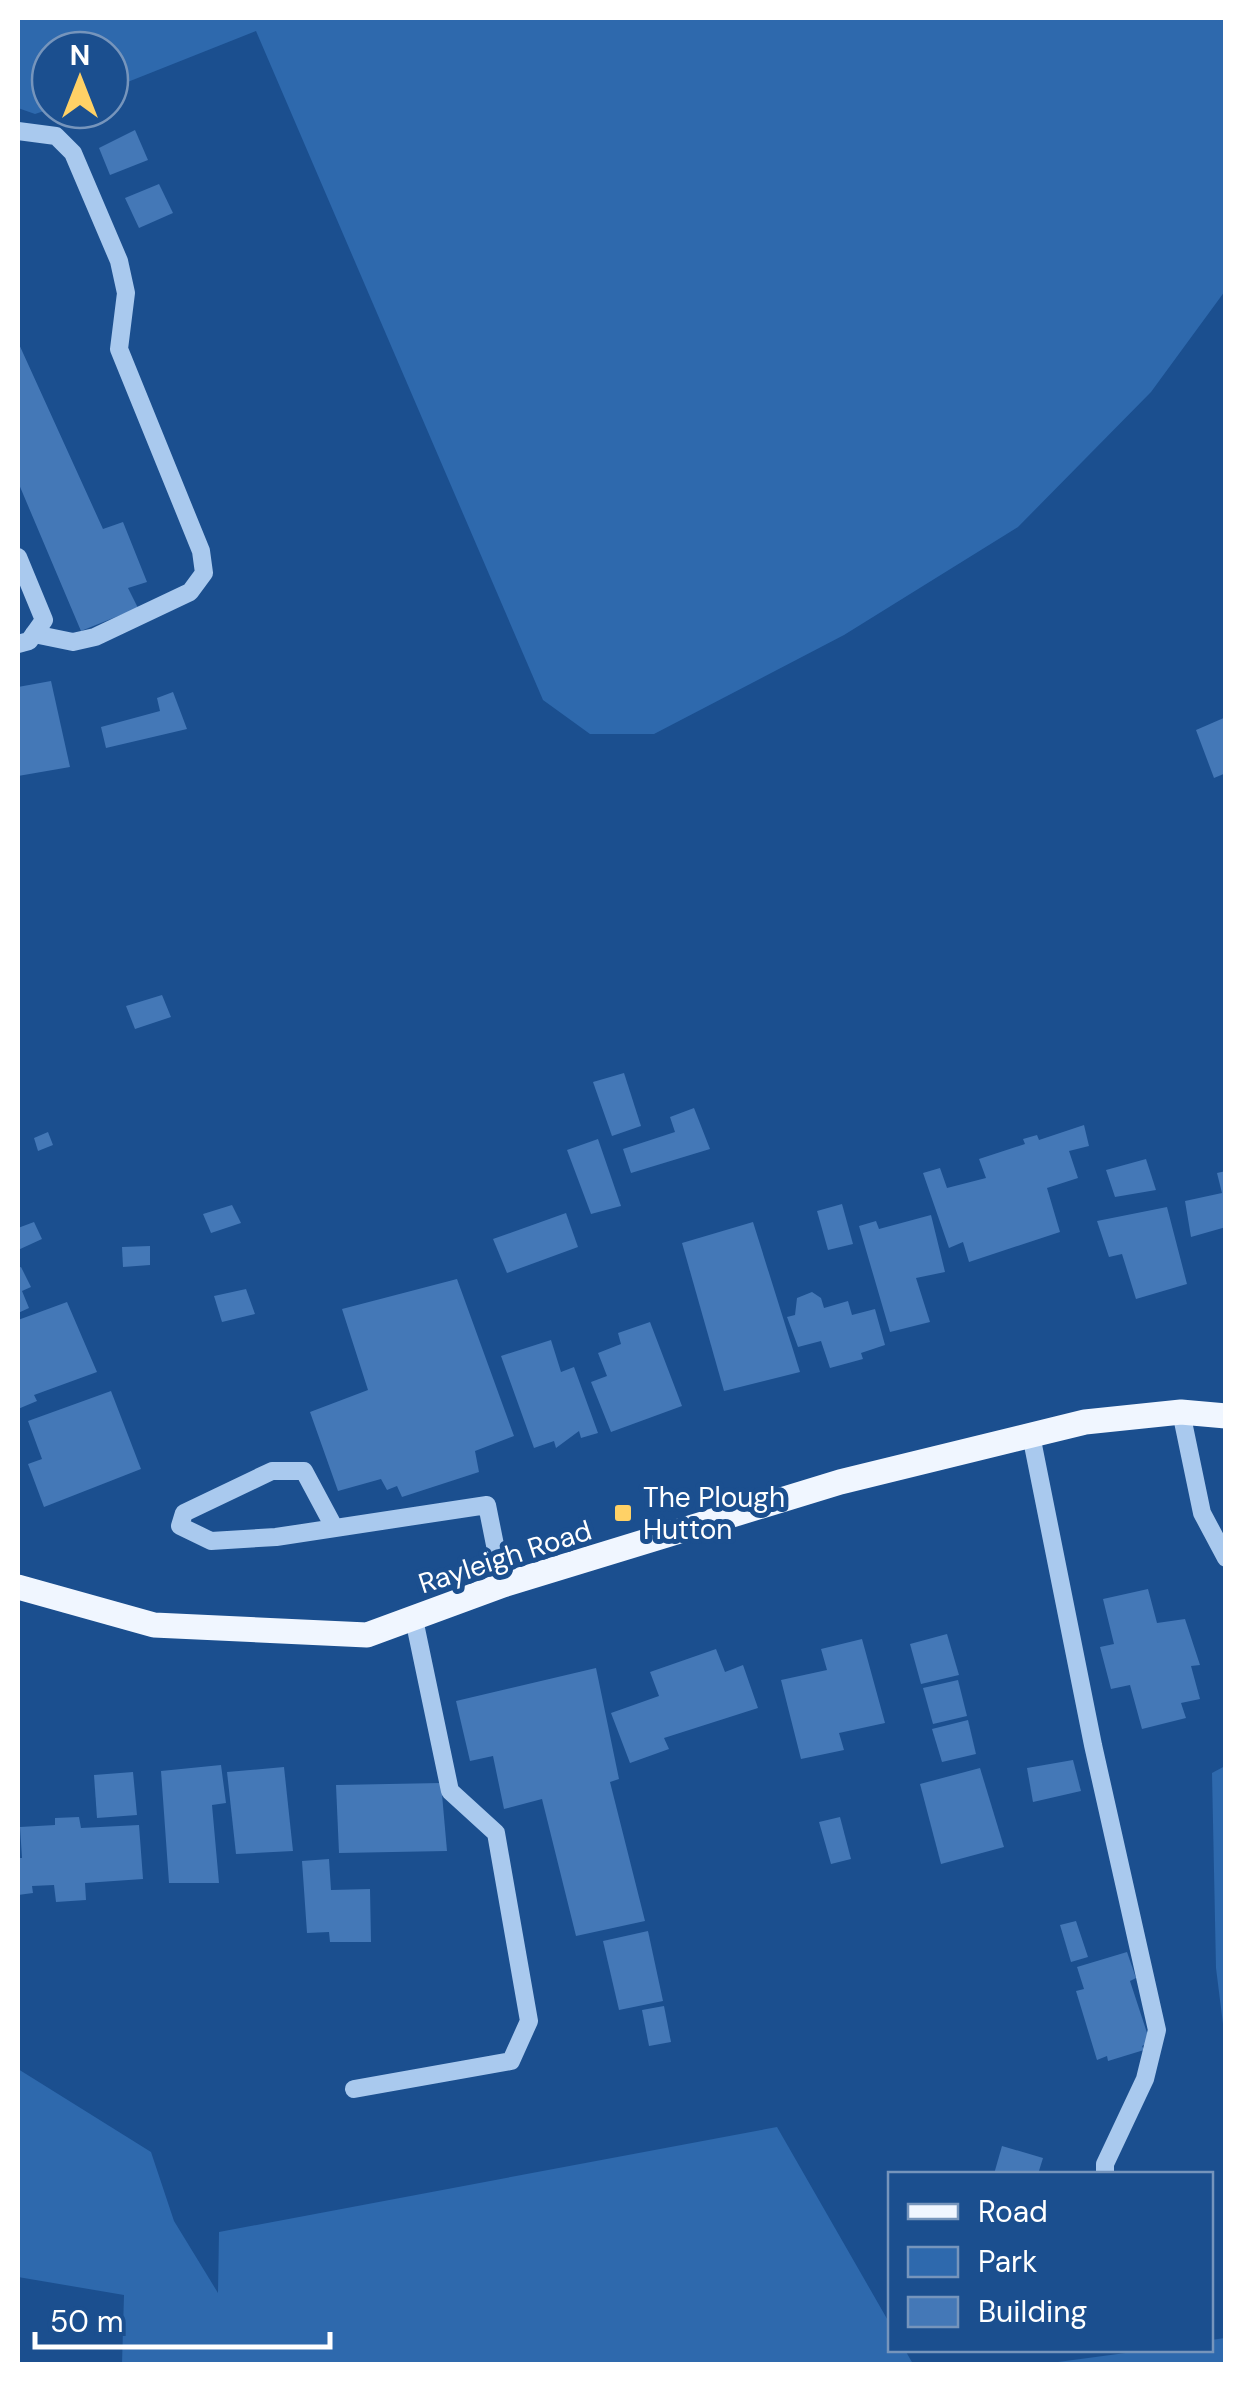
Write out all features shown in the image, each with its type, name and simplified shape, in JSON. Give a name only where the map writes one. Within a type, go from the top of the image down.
[{"type":"main road","name":"Rayleigh Road","points":[[18,1587],[154,1624],[367,1635],[503,1585],[840,1482],[1085,1422],[1180,1412],[1226,1416]]},
{"type":"street","points":[[18,131],[56,136],[73,153],[120,262],[126,293],[118,348],[201,551],[204,572],[190,592],[95,638],[73,642],[26,639]]},
{"type":"street","points":[[18,557],[44,620],[26,639]]},
{"type":"street","points":[[1180,1412],[1202,1513],[1226,1558]]},
{"type":"street","points":[[1032,1435],[1089,1728],[1158,2030],[1145,2079],[1105,2164],[1105,2172]]},
{"type":"street","points":[[334,1527],[304,1470],[272,1470],[184,1512],[180,1526],[211,1541],[276,1538],[487,1505],[503,1585]]},
{"type":"street","points":[[354,2089],[511,2062],[529,2021],[496,1833],[450,1791],[414,1619]]},
{"type":"green space","points":[[1225,18],[1225,291],[1151,392],[1018,527],[844,635],[654,734],[590,734],[543,700],[256,31],[130,81],[130,30],[30,30],[30,112],[18,108],[18,20]]},
{"type":"green space","points":[[1225,1766],[1225,2040],[1216,1968],[1212,1773]]},
{"type":"green space","points":[[18,2069],[151,2152],[174,2221],[218,2293],[219,2232],[777,2127],[888,2321],[888,2352],[906,2352],[913,2364],[122,2364],[124,2295],[18,2277]]},
{"type":"green space","points":[[1225,2338],[1225,2364],[1043,2364],[1133,2352],[1213,2352],[1213,2340]]},
{"type":"building","points":[[135,130],[148,160],[110,175],[99,148]]},
{"type":"building","points":[[159,184],[173,213],[139,228],[125,198]]},
{"type":"building","points":[[18,342],[103,529],[123,522],[147,582],[128,588],[138,608],[81,631],[18,482]]},
{"type":"building","points":[[51,681],[70,767],[18,776],[18,687]]},
{"type":"building","points":[[173,692],[187,729],[106,748],[101,727],[160,711],[157,698]]},
{"type":"building","points":[[1226,717],[1226,773],[1214,778],[1196,730]]},
{"type":"building","points":[[162,995],[171,1017],[135,1029],[126,1006]]},
{"type":"building","points":[[624,1073],[641,1126],[612,1136],[593,1082]]},
{"type":"building","points":[[694,1108],[710,1149],[631,1173],[623,1149],[675,1132],[670,1117]]},
{"type":"building","points":[[1084,1125],[1089,1146],[1069,1151],[1078,1178],[1047,1188],[1060,1232],[969,1262],[963,1242],[949,1248],[923,1173],[940,1168],[947,1188],[986,1178],[979,1159],[1025,1144],[1023,1139],[1037,1135],[1039,1140]]},
{"type":"building","points":[[48,1132],[53,1145],[38,1151],[34,1138]]},
{"type":"building","points":[[598,1139],[621,1206],[591,1214],[567,1150]]},
{"type":"building","points":[[1146,1159],[1156,1190],[1115,1197],[1106,1170]]},
{"type":"building","points":[[1226,1171],[1226,1227],[1191,1237],[1185,1201],[1222,1193],[1217,1173]]},
{"type":"building","points":[[842,1204],[853,1244],[828,1250],[817,1211]]},
{"type":"building","points":[[232,1205],[241,1223],[211,1233],[203,1214]]},
{"type":"building","points":[[1167,1207],[1187,1284],[1136,1299],[1122,1254],[1109,1257],[1097,1221]]},
{"type":"building","points":[[566,1213],[578,1247],[507,1273],[493,1239]]},
{"type":"building","points":[[931,1215],[945,1272],[916,1278],[930,1322],[890,1332],[859,1226],[876,1221],[879,1229]]},
{"type":"building","points":[[34,1222],[42,1239],[18,1250],[18,1228]]},
{"type":"building","points":[[753,1222],[800,1372],[724,1391],[682,1243]]},
{"type":"building","points":[[150,1246],[150,1265],[123,1267],[122,1247]]},
{"type":"building","points":[[21,1267],[31,1287],[22,1291],[29,1308],[18,1313],[18,1268]]},
{"type":"building","points":[[457,1279],[514,1436],[475,1451],[479,1472],[402,1497],[397,1486],[387,1490],[381,1479],[338,1491],[310,1412],[368,1390],[342,1309]]},
{"type":"building","points":[[246,1289],[255,1314],[222,1322],[214,1296]]},
{"type":"building","points":[[812,1292],[821,1298],[824,1308],[848,1301],[852,1315],[875,1309],[885,1345],[861,1353],[863,1359],[830,1368],[821,1341],[798,1347],[787,1317],[795,1315],[797,1298]]},
{"type":"building","points":[[67,1302],[97,1372],[34,1395],[37,1401],[18,1409],[18,1320]]},
{"type":"building","points":[[650,1322],[682,1406],[611,1432],[591,1382],[607,1376],[598,1353],[621,1344],[618,1333]]},
{"type":"building","points":[[551,1340],[561,1372],[574,1367],[598,1433],[581,1438],[579,1431],[556,1448],[554,1441],[534,1448],[501,1356]]},
{"type":"building","points":[[111,1391],[141,1469],[44,1507],[28,1464],[42,1459],[28,1421]]},
{"type":"building","points":[[1148,1589],[1157,1623],[1185,1619],[1200,1665],[1191,1666],[1200,1699],[1181,1703],[1186,1718],[1142,1729],[1130,1685],[1111,1689],[1100,1647],[1114,1644],[1103,1599]]},
{"type":"building","points":[[947,1634],[959,1675],[921,1684],[910,1644]]},
{"type":"building","points":[[862,1639],[885,1723],[839,1733],[844,1750],[801,1759],[781,1680],[827,1670],[821,1649]]},
{"type":"building","points":[[716,1649],[725,1672],[743,1665],[758,1708],[664,1738],[669,1749],[630,1763],[611,1713],[659,1696],[650,1672]]},
{"type":"building","points":[[596,1668],[619,1779],[610,1782],[645,1921],[576,1936],[542,1799],[504,1809],[493,1756],[470,1761],[456,1701]]},
{"type":"building","points":[[958,1680],[967,1716],[933,1724],[923,1688]]},
{"type":"building","points":[[968,1720],[976,1754],[942,1762],[932,1729]]},
{"type":"building","points":[[1073,1760],[1081,1791],[1033,1802],[1027,1768]]},
{"type":"building","points":[[221,1765],[226,1803],[212,1805],[219,1883],[169,1883],[161,1771]]},
{"type":"building","points":[[284,1767],[293,1851],[236,1854],[227,1772]]},
{"type":"building","points":[[980,1768],[1004,1847],[941,1864],[920,1784]]},
{"type":"building","points":[[133,1772],[137,1815],[97,1818],[94,1775]]},
{"type":"building","points":[[441,1783],[447,1851],[339,1853],[336,1785]]},
{"type":"building","points":[[79,1817],[81,1828],[139,1825],[143,1879],[85,1883],[86,1900],[56,1902],[54,1885],[32,1886],[33,1893],[18,1895],[20,1827],[55,1825],[55,1818]]},
{"type":"building","points":[[840,1817],[851,1859],[831,1864],[819,1822]]},
{"type":"building","points":[[329,1859],[331,1890],[370,1889],[371,1942],[330,1942],[329,1932],[307,1933],[302,1861]]},
{"type":"building","points":[[1076,1921],[1088,1957],[1071,1962],[1060,1925]]},
{"type":"building","points":[[648,1931],[663,2001],[619,2010],[603,1941]]},
{"type":"building","points":[[1127,1952],[1136,1978],[1130,1981],[1150,2042],[1142,2046],[1144,2050],[1108,2061],[1107,2056],[1097,2060],[1076,1991],[1084,1989],[1077,1967]]},
{"type":"building","points":[[664,2006],[671,2042],[649,2046],[642,2010]]},
{"type":"building","points":[[1002,2146],[1043,2158],[1039,2172],[995,2172]]},
{"type":"place","name":"The Plough Hutton","points":[[623,1513]]}]
